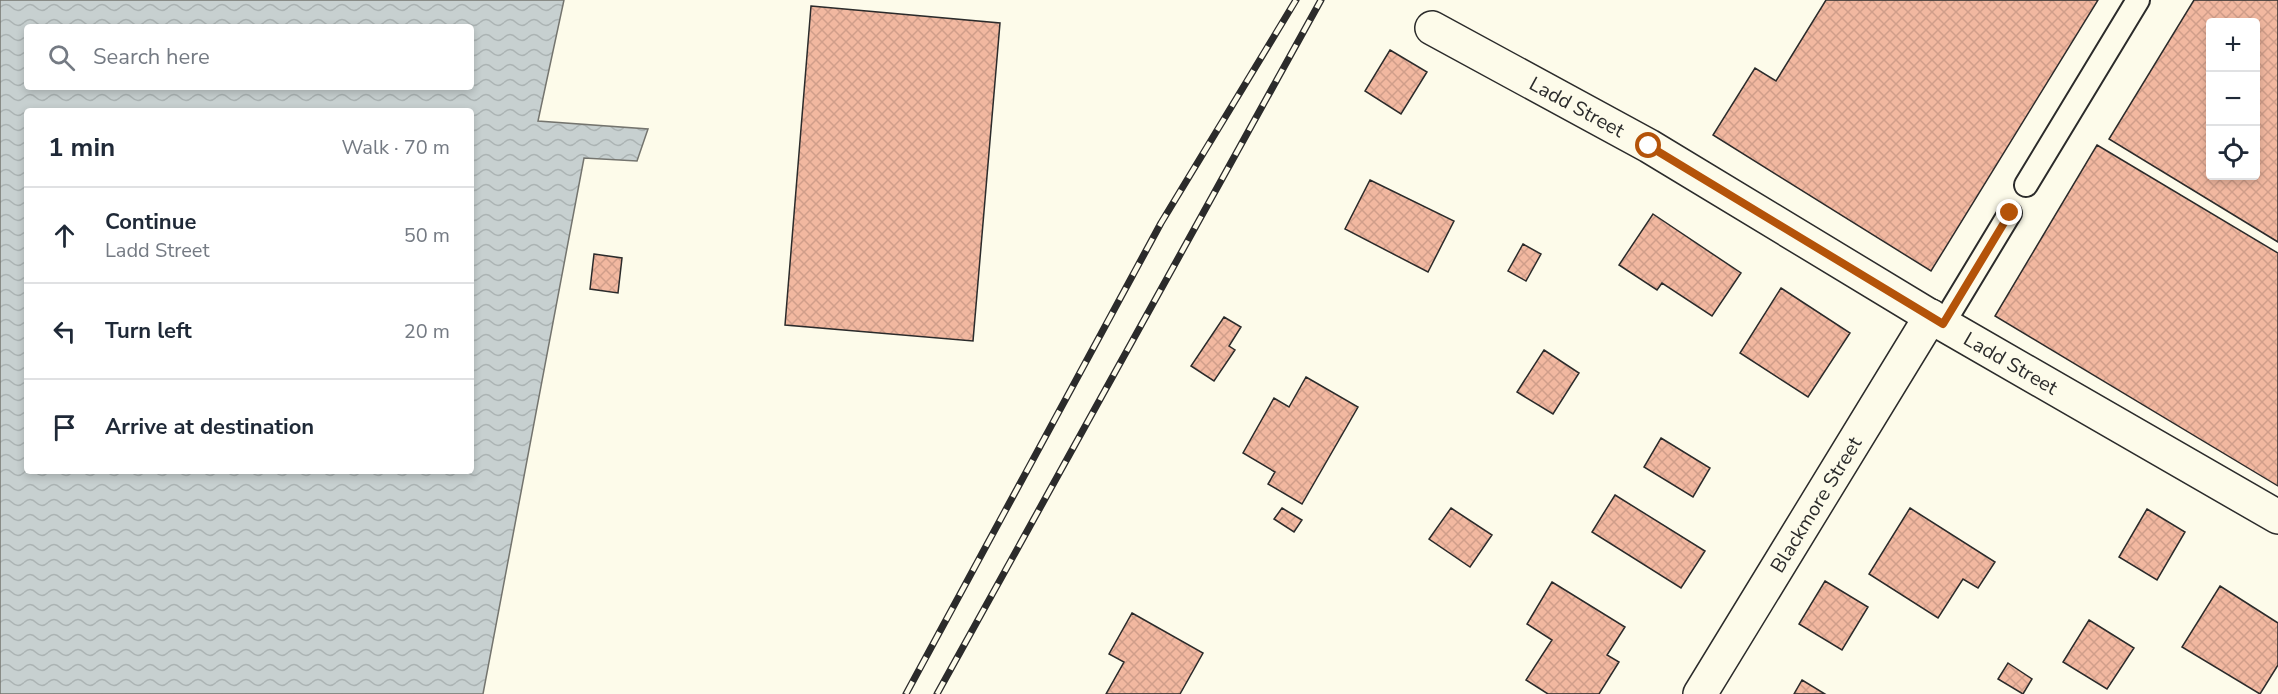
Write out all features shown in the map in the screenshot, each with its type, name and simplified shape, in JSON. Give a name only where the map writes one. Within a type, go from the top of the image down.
[{"type":"street","name":"Ladd Street","points":[[1432,28],[1649,146],[1937,320],[2278,517]]},
{"type":"street","name":"Blackmore Street","points":[[1700,694],[1937,320]]},
{"type":"lane","points":[[2026,185],[2138,0]]},
{"type":"lane","points":[[1937,320],[2010,213]]},
{"type":"water","points":[[0,0],[564,0],[538,121],[648,129],[637,161],[584,158],[483,694],[0,694]]},
{"type":"building","points":[[1826,0],[2098,0],[1931,271],[1713,135],[1755,68],[1776,81]]},
{"type":"building","points":[[2194,0],[2278,0],[2278,242],[2109,139]]},
{"type":"building","points":[[811,6],[1000,23],[973,341],[785,325]]},
{"type":"building","points":[[1390,50],[1427,72],[1401,114],[1365,91]]},
{"type":"building","points":[[2097,145],[2278,253],[2278,486],[1995,316]]},
{"type":"building","points":[[1370,180],[1454,221],[1428,272],[1345,229]]},
{"type":"building","points":[[1653,214],[1741,273],[1712,316],[1662,283],[1657,290],[1619,265]]},
{"type":"building","points":[[1523,244],[1541,254],[1526,281],[1508,271]]},
{"type":"building","points":[[594,254],[622,258],[618,293],[590,289]]},
{"type":"building","points":[[1781,288],[1850,333],[1808,397],[1740,353]]},
{"type":"building","points":[[1224,317],[1241,327],[1229,346],[1235,350],[1214,381],[1191,366]]},
{"type":"building","points":[[1544,350],[1579,373],[1553,414],[1517,392]]},
{"type":"building","points":[[1306,377],[1358,407],[1302,504],[1268,484],[1275,472],[1243,453],[1274,398],[1289,407]]},
{"type":"building","points":[[1661,438],[1710,468],[1693,497],[1644,467]]},
{"type":"building","points":[[1615,495],[1705,551],[1681,588],[1592,532]]},
{"type":"building","points":[[1282,508],[1302,520],[1294,532],[1274,519]]},
{"type":"building","points":[[1451,508],[1492,535],[1470,567],[1429,539]]},
{"type":"building","points":[[1910,508],[1995,562],[1978,588],[1963,579],[1938,618],[1869,574]]},
{"type":"building","points":[[2147,509],[2185,532],[2157,580],[2119,557]]},
{"type":"building","points":[[1825,581],[1868,607],[1842,650],[1799,624]]},
{"type":"building","points":[[1552,582],[1625,627],[1607,655],[1619,662],[1599,694],[1548,694],[1526,680],[1552,640],[1527,624]]},
{"type":"building","points":[[2220,586],[2278,623],[2278,665],[2260,694],[2182,647]]},
{"type":"building","points":[[1132,613],[1203,653],[1180,694],[1106,694],[1124,662],[1109,654]]},
{"type":"building","points":[[2089,620],[2134,648],[2107,689],[2063,662]]},
{"type":"building","points":[[2008,663],[2032,679],[2023,694],[1998,679]]},
{"type":"building","points":[[1802,680],[1825,694],[1794,694]]},
{"type":"railway","points":[[906,694],[1161,223],[1296,0]]},
{"type":"railway","points":[[937,694],[1321,0]]},
{"type":"route","points":[[1649,146],[1943,324],[2010,213]]}]
